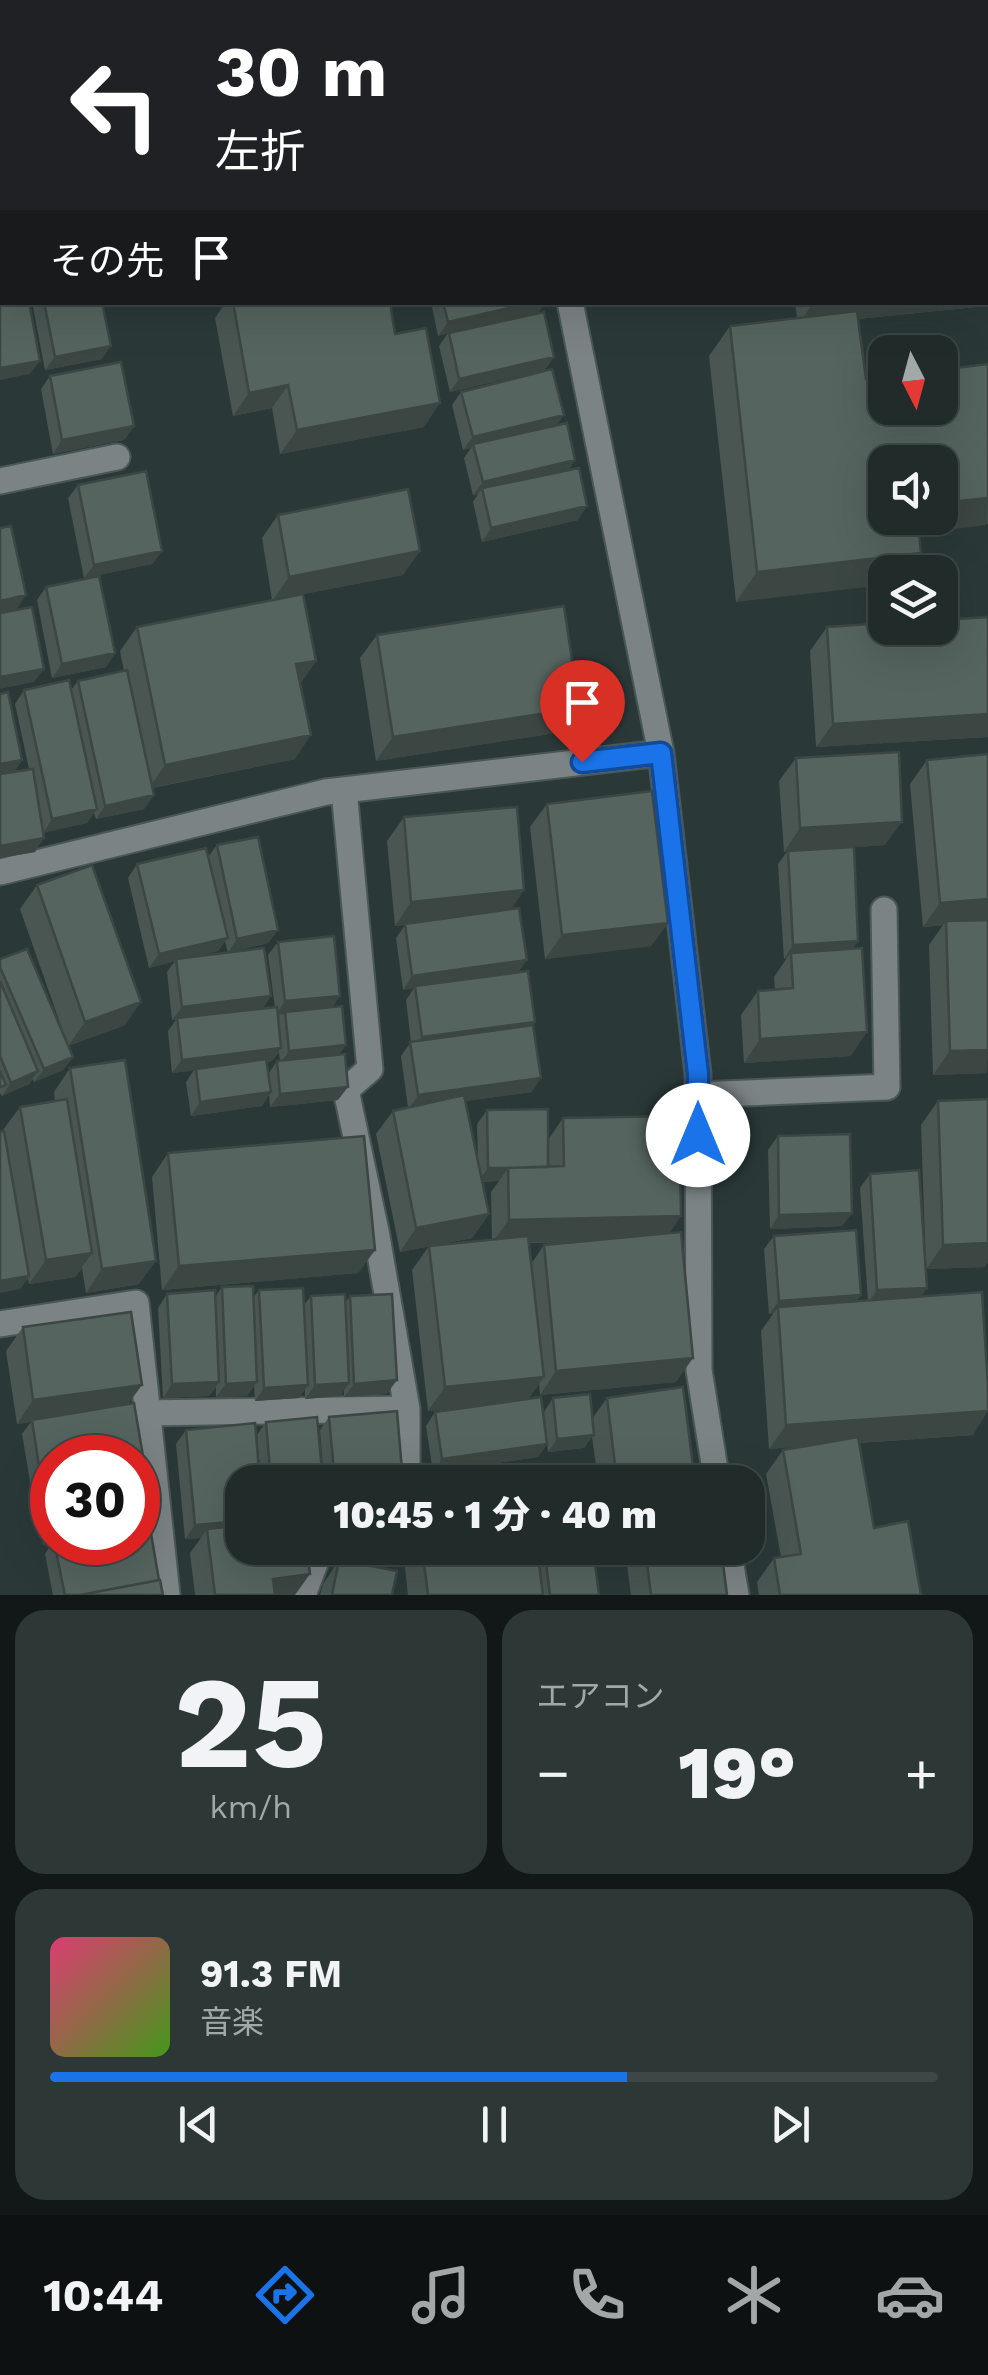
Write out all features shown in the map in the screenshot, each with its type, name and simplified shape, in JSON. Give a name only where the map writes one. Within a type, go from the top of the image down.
[{"type":"street","points":[[571,305],[661,753],[698,1095],[699,1370],[714,1465]]},
{"type":"street","points":[[0,482],[117,458]]},
{"type":"street","points":[[0,872],[344,790],[661,753]]},
{"type":"street","points":[[344,790],[370,1069],[346,1090],[408,1409],[409,1465]]},
{"type":"street","points":[[698,1095],[886,1088],[884,910]]},
{"type":"street","points":[[0,1324],[136,1303],[166,1595]]},
{"type":"street","points":[[145,1413],[408,1409]]},
{"type":"street","points":[[303,1595],[314,1565]]},
{"type":"street","points":[[731,1565],[736,1595]]},
{"type":"building","points":[[0,305],[30,305],[40,361],[0,368]]},
{"type":"building","points":[[45,305],[103,305],[111,346],[55,357]]},
{"type":"building","points":[[234,305],[390,305],[395,334],[426,328],[440,403],[297,430],[288,385],[249,393]]},
{"type":"building","points":[[444,305],[522,305],[448,322]]},
{"type":"building","points":[[857,311],[868,379],[868,425],[958,425],[958,368],[988,364],[988,498],[958,501],[958,445],[868,445],[868,535],[919,535],[921,553],[868,555],[868,559],[757,572],[730,326]]},
{"type":"building","points":[[544,312],[554,357],[459,379],[449,333]]},
{"type":"building","points":[[121,362],[134,426],[62,440],[50,376]]},
{"type":"building","points":[[552,369],[564,415],[473,437],[461,392]]},
{"type":"building","points":[[567,423],[575,460],[483,482],[473,444]]},
{"type":"building","points":[[579,468],[587,506],[491,528],[482,488]]},
{"type":"building","points":[[146,471],[162,551],[94,565],[78,485]]},
{"type":"building","points":[[408,489],[420,551],[289,577],[278,515]]},
{"type":"building","points":[[11,526],[26,595],[0,601],[0,528]]},
{"type":"building","points":[[99,576],[115,653],[62,664],[46,587]]},
{"type":"building","points":[[303,594],[316,661],[296,664],[311,735],[165,765],[137,627]]},
{"type":"building","points":[[564,606],[579,708],[393,737],[377,635]]},
{"type":"building","points":[[32,607],[44,669],[0,677],[0,613]]},
{"type":"building","points":[[988,617],[988,714],[833,724],[827,627],[868,624],[868,645],[958,645],[958,619]]},
{"type":"building","points":[[127,670],[154,795],[105,806],[78,681]]},
{"type":"building","points":[[69,680],[97,809],[52,819],[24,690]]},
{"type":"building","points":[[8,692],[22,760],[0,764],[0,694]]},
{"type":"building","points":[[899,752],[902,822],[800,828],[796,758]]},
{"type":"building","points":[[988,754],[988,899],[940,903],[927,760]]},
{"type":"building","points":[[33,769],[44,838],[0,846],[0,774]]},
{"type":"building","points":[[652,791],[668,923],[562,935],[547,804]]},
{"type":"building","points":[[517,807],[524,890],[411,902],[404,817]]},
{"type":"building","points":[[258,837],[278,930],[237,939],[217,845]]},
{"type":"building","points":[[854,847],[858,941],[793,945],[788,851]]},
{"type":"building","points":[[206,848],[228,938],[159,954],[137,864]]},
{"type":"building","points":[[92,865],[141,1002],[85,1022],[37,885]]},
{"type":"building","points":[[519,908],[527,960],[412,976],[405,924]]},
{"type":"building","points":[[988,920],[988,1050],[950,1051],[946,921]]},
{"type":"building","points":[[334,936],[340,996],[285,1001],[278,942]]},
{"type":"building","points":[[264,948],[271,996],[182,1007],[176,959]]},
{"type":"building","points":[[862,948],[867,1032],[760,1039],[758,991],[793,988],[791,953]]},
{"type":"building","points":[[27,949],[73,1057],[44,1069],[0,967],[0,959]]},
{"type":"building","points":[[528,971],[535,1022],[422,1037],[415,986]]},
{"type":"building","points":[[0,981],[38,1071],[11,1083],[0,1056]]},
{"type":"building","points":[[342,1006],[346,1045],[289,1051],[285,1012]]},
{"type":"building","points":[[277,1007],[281,1048],[182,1060],[177,1018]]},
{"type":"building","points":[[533,1025],[541,1078],[418,1095],[410,1042]]},
{"type":"building","points":[[345,1054],[348,1087],[280,1094],[277,1061]]},
{"type":"building","points":[[266,1059],[271,1092],[200,1102],[196,1069]]},
{"type":"building","points":[[125,1060],[156,1261],[102,1269],[70,1068]]},
{"type":"building","points":[[464,1095],[489,1214],[416,1228],[393,1111]]},
{"type":"building","points":[[67,1099],[92,1253],[46,1260],[20,1107]]},
{"type":"building","points":[[988,1099],[988,1243],[943,1245],[938,1101]]},
{"type":"building","points":[[548,1109],[548,1167],[488,1168],[487,1110]]},
{"type":"building","points":[[679,1116],[681,1216],[509,1220],[508,1168],[564,1166],[563,1118]]},
{"type":"building","points":[[4,1131],[29,1276],[0,1281],[0,1132]]},
{"type":"building","points":[[850,1134],[852,1213],[779,1215],[778,1136]]},
{"type":"building","points":[[364,1136],[375,1250],[179,1266],[168,1153]]},
{"type":"building","points":[[919,1170],[927,1288],[877,1290],[870,1174]]},
{"type":"building","points":[[856,1230],[861,1295],[779,1301],[774,1236]]},
{"type":"building","points":[[681,1232],[693,1358],[556,1371],[544,1245]]},
{"type":"building","points":[[528,1236],[544,1377],[445,1387],[429,1246]]},
{"type":"building","points":[[253,1286],[257,1382],[226,1384],[222,1287]]},
{"type":"building","points":[[303,1288],[308,1385],[264,1388],[259,1290]]},
{"type":"building","points":[[215,1290],[219,1382],[172,1384],[167,1294]]},
{"type":"building","points":[[982,1292],[988,1411],[786,1425],[778,1307]]},
{"type":"building","points":[[345,1294],[349,1383],[315,1385],[311,1296]]},
{"type":"building","points":[[392,1294],[397,1380],[354,1384],[350,1296]]},
{"type":"building","points":[[131,1312],[142,1385],[33,1400],[23,1327]]},
{"type":"building","points":[[683,1387],[693,1465],[615,1465],[607,1398]]},
{"type":"building","points":[[590,1394],[594,1435],[557,1439],[553,1398]]},
{"type":"building","points":[[541,1397],[547,1444],[442,1459],[435,1412]]},
{"type":"building","points":[[134,1403],[139,1435],[34,1435],[32,1420]]},
{"type":"building","points":[[397,1411],[402,1465],[333,1465],[329,1417]]},
{"type":"building","points":[[317,1417],[321,1465],[270,1465],[266,1422]]},
{"type":"building","points":[[255,1423],[259,1465],[225,1465],[225,1522],[195,1525],[186,1430]]},
{"type":"building","points":[[858,1437],[874,1528],[908,1521],[921,1595],[780,1595],[774,1558],[801,1554],[783,1450]]},
{"type":"building","points":[[225,1527],[225,1565],[309,1565],[310,1574],[273,1579],[275,1595],[215,1595],[207,1529]]},
{"type":"building","points":[[59,1565],[156,1565],[159,1580],[65,1595]]},
{"type":"building","points":[[338,1565],[397,1571],[392,1595],[332,1595]]},
{"type":"building","points":[[424,1565],[539,1565],[543,1595],[428,1595]]},
{"type":"building","points":[[546,1565],[595,1565],[599,1595],[550,1595]]},
{"type":"building","points":[[647,1565],[723,1565],[727,1595],[651,1595]]},
{"type":"building","points":[[160,1580],[163,1595],[80,1595]]},
{"type":"route","points":[[582,762],[661,753],[698,1074],[698,1135]]}]
